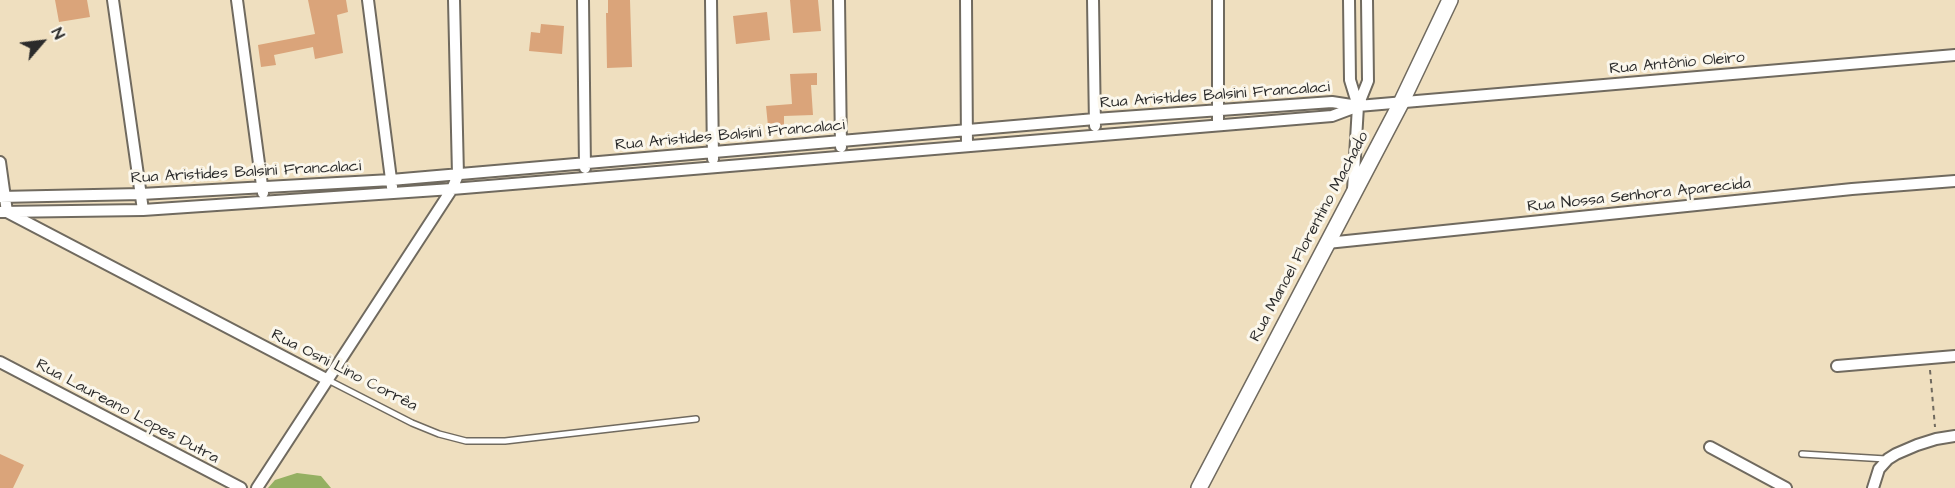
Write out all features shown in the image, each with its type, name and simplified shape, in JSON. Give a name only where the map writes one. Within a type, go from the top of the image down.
[{"type":"main road","name":"Rua Manoel Florentino Machado","points":[[1199,488],[1401,102],[1450,0]]},
{"type":"street","points":[[113,0],[143,210]]},
{"type":"street","points":[[237,0],[265,203]]},
{"type":"street","points":[[368,0],[393,194]]},
{"type":"street","points":[[257,488],[452,189],[458,175],[454,0]]},
{"type":"street","points":[[583,0],[585,178]]},
{"type":"street","points":[[711,0],[713,167]]},
{"type":"street","points":[[839,0],[841,156]]},
{"type":"street","points":[[966,0],[967,146]]},
{"type":"street","points":[[1093,0],[1095,136]]},
{"type":"street","points":[[1218,0],[1218,125]]},
{"type":"street","points":[[1349,0],[1350,80],[1358,106]]},
{"type":"street","points":[[1352,195],[1358,106],[1368,81],[1366,0]]},
{"type":"street","name":"Rua Antônio Oleiro","points":[[1358,106],[1955,55]]},
{"type":"street","name":"Rua Aristides Balsini Francalaci","points":[[2,197],[141,194],[391,180],[1218,109],[1332,102],[1358,106]]},
{"type":"street","name":"Rua Aristides Balsini Francalaci","points":[[3,212],[143,210],[393,194],[1332,116],[1358,106]]},
{"type":"street","points":[[0,162],[3,212]]},
{"type":"street","name":"Rua Nossa Senhora Aparecida","points":[[1327,243],[1852,189],[1955,181]]},
{"type":"street","name":"Rua Osni Lino Corrêa","points":[[3,212],[328,380]]},
{"type":"street","points":[[1837,366],[1955,356]]},
{"type":"street","name":"Rua Laureano Lopes Dutra","points":[[0,362],[241,488]]},
{"type":"street","points":[[1873,488],[1879,469],[1888,459],[1906,449],[1936,439],[1955,436]]},
{"type":"street","points":[[1710,447],[1786,488]]},
{"type":"lane","name":"Rua Osni Lino Corrêa","points":[[328,380],[412,423],[439,434],[466,441],[505,441],[696,419]]},
{"type":"lane","points":[[1802,454],[1888,459]]},
{"type":"path","points":[[1929,358],[1936,439]]},
{"type":"green space","points":[[297,473],[321,476],[331,488],[268,488],[275,480]]},
{"type":"building","points":[[55,0],[87,0],[90,17],[59,22]]},
{"type":"building","points":[[308,0],[346,0],[348,12],[337,15],[343,53],[315,59],[313,47],[274,55],[276,65],[261,67],[258,45],[315,34]]},
{"type":"building","points":[[608,0],[630,0],[632,67],[607,68],[606,13],[608,13]]},
{"type":"building","points":[[790,0],[818,0],[821,31],[793,33]]},
{"type":"building","points":[[767,12],[770,40],[736,44],[733,16]]},
{"type":"building","points":[[541,24],[564,26],[562,54],[529,51],[531,32],[540,33]]},
{"type":"building","points":[[817,73],[817,85],[811,85],[813,115],[784,116],[784,125],[768,126],[766,106],[792,104],[790,74]]},
{"type":"building","points":[[0,454],[24,465],[13,488],[0,488]]}]
